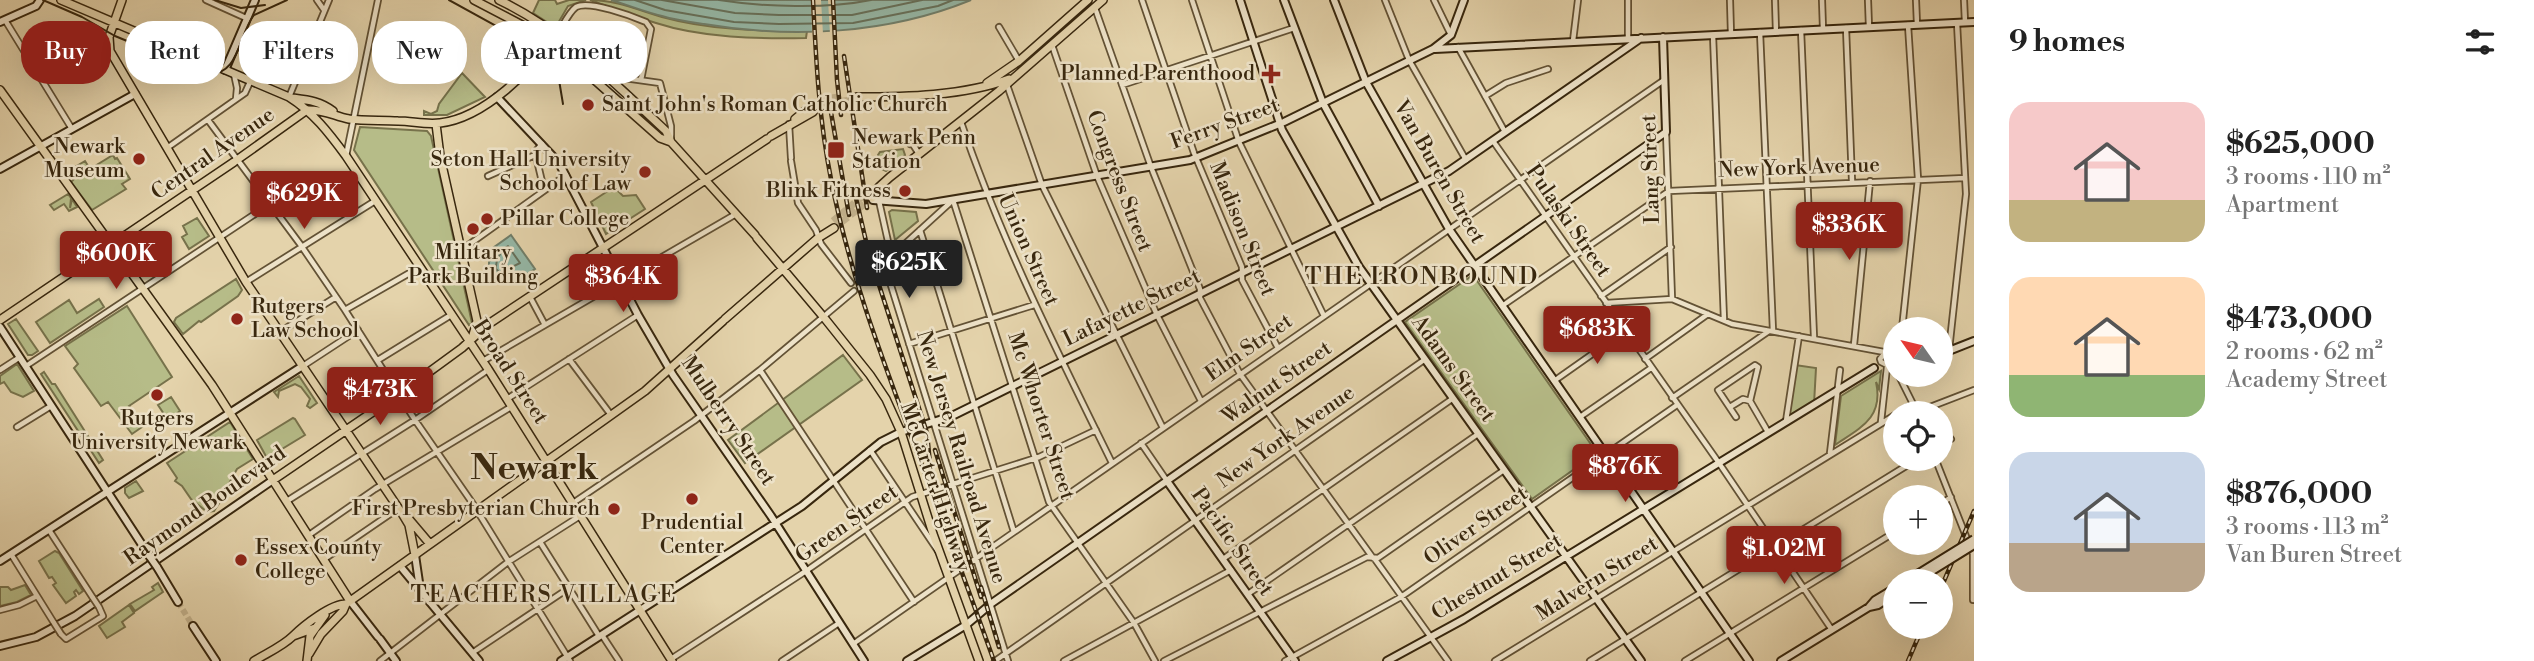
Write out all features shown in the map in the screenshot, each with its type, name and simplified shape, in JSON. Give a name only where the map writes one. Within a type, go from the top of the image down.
[{"type":"main road","points":[[61,0],[125,28]]},
{"type":"main road","points":[[122,0],[108,47],[246,282],[401,511],[410,529],[415,555]]},
{"type":"main road","name":"McCarter Highway","points":[[474,0],[514,21]]},
{"type":"main road","name":"McCarter Highway","points":[[499,0],[536,21]]},
{"type":"main road","points":[[875,195],[919,154],[988,98],[1019,61],[1088,0]]},
{"type":"main road","points":[[859,98],[948,92],[980,87],[1015,77],[1095,3],[1103,0]]},
{"type":"main road","points":[[225,70],[239,76]]},
{"type":"main road","points":[[255,84],[289,97],[314,100],[336,114]]},
{"type":"main road","points":[[307,110],[324,110],[354,119],[436,124],[460,118],[497,97],[513,84]]},
{"type":"main road","name":"McCarter Highway","points":[[600,84],[660,138],[671,142]]},
{"type":"main road","name":"McCarter Highway","points":[[615,84],[666,131],[671,142],[823,316],[881,390],[901,432],[940,555],[979,661]]},
{"type":"main road","points":[[979,105],[985,94],[980,87]]},
{"type":"main road","points":[[0,90],[230,412],[348,603]]},
{"type":"main road","name":"Broad Street","points":[[289,97],[328,131],[346,156],[483,361],[672,660]]},
{"type":"main road","name":"Raymond Boulevard","points":[[273,480],[399,394],[470,342],[483,328],[813,108]]},
{"type":"main road","name":"Central Avenue","points":[[0,320],[307,110]]},
{"type":"main road","points":[[436,124],[477,325],[470,342]]},
{"type":"main road","points":[[308,657],[341,603],[348,603],[670,370],[832,227]]},
{"type":"main road","points":[[401,511],[430,544]]},
{"type":"main road","points":[[293,636],[323,612],[332,614]]},
{"type":"main road","points":[[254,661],[293,636],[314,628],[332,614]]},
{"type":"main road","points":[[308,657],[307,648],[314,628]]},
{"type":"street","points":[[40,0],[36,6],[2,21],[72,129]]},
{"type":"street","points":[[206,0],[246,19]]},
{"type":"street","points":[[225,70],[255,0]]},
{"type":"street","points":[[317,0],[324,11]]},
{"type":"street","points":[[289,97],[329,0]]},
{"type":"street","points":[[346,156],[378,0]]},
{"type":"street","name":"Madison Street","points":[[1142,0],[1196,158],[1242,267],[1242,280],[1278,348]]},
{"type":"street","points":[[1192,0],[1238,141],[1324,316]]},
{"type":"street","name":"Adams Street","points":[[1240,0],[1280,123],[1336,227],[1370,283],[1424,360],[1641,661]]},
{"type":"street","points":[[1284,0],[1323,103],[1380,206]]},
{"type":"street","name":"Van Buren Street","points":[[1334,0],[1366,82],[1449,229],[1749,661]]},
{"type":"street","points":[[1385,0],[1409,60],[1466,160]]},
{"type":"street","points":[[1434,0],[1505,132]]},
{"type":"street","points":[[1451,35],[1464,0]]},
{"type":"street","points":[[1573,41],[1578,0]]},
{"type":"street","points":[[1628,0],[1628,38]]},
{"type":"street","points":[[1730,0],[1731,34]]},
{"type":"street","points":[[1775,0],[1776,32]]},
{"type":"street","points":[[1822,0],[1823,29]]},
{"type":"street","points":[[1868,0],[1869,27]]},
{"type":"street","points":[[1916,0],[1917,24]]},
{"type":"street","points":[[1953,317],[1966,194],[1961,23],[1964,0]]},
{"type":"street","points":[[566,21],[573,9],[586,3],[643,21]]},
{"type":"street","points":[[1095,3],[1151,167],[1200,298],[1240,374],[1448,661]]},
{"type":"street","points":[[231,10],[250,11]]},
{"type":"street","points":[[1433,49],[1974,22]]},
{"type":"street","points":[[647,23],[652,29],[647,52]]},
{"type":"street","points":[[1903,317],[1918,179],[1908,25]]},
{"type":"street","points":[[999,27],[1019,61]]},
{"type":"street","points":[[1122,85],[1294,28]]},
{"type":"street","points":[[1846,28],[1852,181]]},
{"type":"street","points":[[1801,30],[1814,337]]},
{"type":"street","points":[[1760,32],[1771,331]]},
{"type":"street","name":"Ferry Street","points":[[875,195],[926,204],[1196,158],[1323,103],[1433,49],[1451,35]]},
{"type":"street","points":[[1713,35],[1724,320]]},
{"type":"street","name":"Lang Street","points":[[1663,37],[1672,299]]},
{"type":"street","name":"Lafayette Street","points":[[566,660],[802,506],[870,450],[901,432],[974,405],[1423,184],[1466,160],[1641,38]]},
{"type":"street","name":"Congress Street","points":[[1052,45],[1097,176],[1157,315],[1201,401]]},
{"type":"street","points":[[1485,96],[1506,83],[1548,69]]},
{"type":"street","points":[[234,74],[237,88],[235,100]]},
{"type":"street","name":"Elm Street","points":[[853,644],[1665,79]]},
{"type":"street","points":[[1003,80],[1042,185],[1163,428]]},
{"type":"street","points":[[647,81],[660,83],[671,142]]},
{"type":"street","points":[[167,148],[245,93],[249,84]]},
{"type":"street","points":[[0,169],[135,94]]},
{"type":"street","name":"Mulberry Street","points":[[497,97],[559,163],[638,315],[670,370],[776,523],[864,661]]},
{"type":"street","points":[[208,120],[345,310],[415,420],[477,510],[566,660]]},
{"type":"street","name":"Union Street","points":[[960,121],[985,193],[1034,304],[1112,463]]},
{"type":"street","points":[[789,124],[798,203],[813,225],[818,238],[851,283]]},
{"type":"street","name":"Walnut Street","points":[[907,661],[966,625],[990,605],[1666,132]]},
{"type":"street","name":"Pulaski Street","points":[[1493,141],[1719,463],[1832,630]]},
{"type":"street","points":[[543,143],[535,149],[535,155],[545,190]]},
{"type":"street","points":[[910,144],[919,154]]},
{"type":"street","points":[[488,176],[535,155]]},
{"type":"street","points":[[461,248],[566,175]]},
{"type":"street","name":"New York Avenue","points":[[1502,306],[1669,191],[1965,178]]},
{"type":"street","points":[[1854,345],[1870,181]]},
{"type":"street","points":[[875,195],[891,255],[954,200]]},
{"type":"street","name":"Mc Whorter Street","points":[[954,200],[1051,506],[1134,623],[1154,661]]},
{"type":"street","points":[[246,282],[375,201]]},
{"type":"street","points":[[26,366],[270,204]]},
{"type":"street","points":[[483,361],[736,214]]},
{"type":"street","points":[[920,230],[1014,532]]},
{"type":"street","points":[[1601,296],[1671,247]]},
{"type":"street","name":"New Jersey Railroad Avenue","points":[[891,255],[884,263],[1008,661]]},
{"type":"street","points":[[345,310],[420,267]]},
{"type":"street","points":[[572,503],[701,415],[760,370],[853,291]]},
{"type":"street","points":[[279,333],[336,297]]},
{"type":"street","points":[[530,298],[545,325]]},
{"type":"street","points":[[1605,303],[1672,299],[1732,324],[1883,352]]},
{"type":"street","points":[[909,344],[1034,304]]},
{"type":"street","points":[[1645,359],[1709,313]]},
{"type":"street","points":[[377,360],[452,315]]},
{"type":"street","points":[[507,399],[638,315]]},
{"type":"street","points":[[0,327],[178,602]]},
{"type":"street","points":[[0,561],[358,330]]},
{"type":"street","points":[[1554,381],[1625,331]]},
{"type":"street","points":[[1672,398],[1771,331]]},
{"type":"street","points":[[1786,421],[1799,336]]},
{"type":"street","points":[[1953,349],[1974,341]]},
{"type":"street","points":[[1874,368],[1883,355]]},
{"type":"street","points":[[0,370],[20,357]]},
{"type":"street","points":[[569,359],[611,415]]},
{"type":"street","points":[[1880,359],[1883,363]]},
{"type":"street","name":"New York Avenue","points":[[995,661],[1424,360]]},
{"type":"street","points":[[1736,417],[1718,390],[1755,365],[1758,368],[1750,401],[1768,432]]},
{"type":"street","points":[[1874,368],[1883,366]]},
{"type":"street","points":[[1580,417],[1651,368]]},
{"type":"street","name":"Chestnut Street","points":[[1387,661],[1430,638],[1874,368]]},
{"type":"street","points":[[285,502],[415,420],[488,369]]},
{"type":"street","points":[[760,370],[914,603]]},
{"type":"street","points":[[1829,454],[1840,370]]},
{"type":"street","points":[[1881,422],[1884,387]]},
{"type":"street","points":[[1947,401],[1974,390]]},
{"type":"street","points":[[1223,559],[1452,399]]},
{"type":"street","points":[[1730,407],[1743,399],[1750,401]]},
{"type":"street","points":[[17,427],[52,405]]},
{"type":"street","name":"Oliver Street","points":[[1291,660],[1401,597],[1677,405]]},
{"type":"street","points":[[307,537],[382,485],[512,407]]},
{"type":"street","name":"Malvern Street","points":[[1495,661],[1881,422]]},
{"type":"street","name":"Green Street","points":[[672,660],[920,494],[1036,458],[1096,430]]},
{"type":"street","points":[[1248,594],[1478,434]]},
{"type":"street","name":"Pacific Street","points":[[1141,443],[1248,594],[1291,660]]},
{"type":"street","points":[[870,450],[940,555]]},
{"type":"street","points":[[1164,661],[1367,557],[1378,558],[1504,470]]},
{"type":"street","points":[[1590,661],[1898,471]]},
{"type":"street","name":"Raymond Boulevard","points":[[0,646],[36,636],[75,616],[273,480]]},
{"type":"street","points":[[1953,502],[1974,553],[1973,600]]},
{"type":"street","points":[[322,560],[401,511]]},
{"type":"street","points":[[380,661],[508,562],[580,516]]},
{"type":"street","points":[[11,554],[63,636],[104,614],[50,530]]},
{"type":"street","points":[[1685,661],[1883,539]]},
{"type":"street","points":[[1925,569],[1974,539]]},
{"type":"street","points":[[540,542],[619,661]]},
{"type":"street","points":[[1935,569],[1974,545]]},
{"type":"street","points":[[415,555],[420,589]]},
{"type":"street","points":[[400,566],[479,661]]},
{"type":"street","points":[[1063,661],[1231,570]]},
{"type":"street","points":[[472,653],[569,588]]},
{"type":"street","points":[[1781,661],[1869,607],[1883,595]]},
{"type":"street","points":[[0,610],[37,596]]},
{"type":"street","points":[[1869,607],[1883,602]]},
{"type":"street","points":[[348,603],[396,661]]},
{"type":"street","points":[[782,661],[839,623]]},
{"type":"street","points":[[193,626],[216,661]]},
{"type":"green space","points":[[539,0],[555,0],[557,4],[569,0],[586,0],[568,6],[559,21],[545,21],[533,13]]},
{"type":"green space","points":[[590,0],[618,4],[698,25],[807,31],[806,38],[750,38],[692,32],[656,23]]},
{"type":"green space","points":[[467,78],[485,97],[447,115],[424,115],[424,111],[431,114],[437,111],[454,84],[467,84]]},
{"type":"green space","points":[[360,127],[427,131],[431,136],[472,323],[469,325],[354,150]]},
{"type":"green space","points":[[903,149],[905,155],[886,171],[880,168],[880,152]]},
{"type":"green space","points":[[113,155],[130,179],[122,184],[126,189],[92,210],[71,182],[80,173],[75,167],[85,161],[90,169]]},
{"type":"green space","points":[[614,187],[623,196],[636,195],[645,209],[606,234],[591,202]]},
{"type":"green space","points":[[68,194],[71,198],[70,208],[72,199],[77,207],[69,211],[64,204],[54,210],[50,205]]},
{"type":"green space","points":[[889,212],[916,212],[918,221],[895,240]]},
{"type":"green space","points":[[197,218],[209,236],[189,249],[182,237],[187,234],[183,226]]},
{"type":"green space","points":[[1473,275],[1597,453],[1532,499],[1405,322]]},
{"type":"green space","points":[[236,279],[242,290],[238,296],[183,334],[174,322],[176,318]]},
{"type":"green space","points":[[99,299],[104,307],[50,343],[36,322],[69,300],[77,313]]},
{"type":"green space","points":[[127,306],[172,377],[129,406],[142,427],[132,434],[108,402],[101,406],[74,368],[78,364],[65,346]]},
{"type":"green space","points":[[16,319],[38,351],[32,355],[28,355],[8,324]]},
{"type":"green space","points":[[843,355],[862,380],[745,463],[728,440]]},
{"type":"green space","points":[[17,364],[34,391],[23,397],[11,392],[4,382],[0,384],[0,376]]},
{"type":"green space","points":[[1795,365],[1816,368],[1814,404],[1786,421]]},
{"type":"green space","points":[[1881,371],[1879,389],[1876,382],[1878,394],[1873,413],[1861,427],[1835,445],[1841,396]]},
{"type":"green space","points":[[44,372],[52,384],[55,384],[103,460],[99,463],[41,374]]},
{"type":"green space","points":[[299,376],[317,403],[310,408],[307,406],[310,399],[301,387],[295,384],[279,391],[278,397],[274,392]]},
{"type":"green space","points":[[171,397],[180,411],[168,420],[158,405]]},
{"type":"green space","points":[[293,418],[305,435],[267,458],[257,440]]},
{"type":"green space","points":[[230,422],[253,459],[237,469],[222,491],[225,496],[218,500],[220,502],[214,511],[207,512],[175,481],[177,478],[167,463]]},
{"type":"green space","points":[[136,481],[143,491],[129,498],[125,488]]},
{"type":"green space","points":[[55,551],[59,553],[83,591],[79,594],[76,590],[76,596],[66,603],[53,585],[56,583],[52,577],[49,578],[39,561]]},
{"type":"green space","points":[[158,583],[163,592],[135,611],[130,604],[154,590],[152,587]]},
{"type":"green space","points":[[25,585],[31,595],[0,606],[0,587],[8,587],[11,590]]},
{"type":"green space","points":[[129,605],[134,613],[122,622],[125,627],[107,638],[99,626]]},
{"type":"water","points":[[611,0],[971,0],[907,20],[805,32],[737,29],[688,22]]},
{"type":"water","points":[[511,235],[535,269],[524,276],[514,272],[508,278],[499,280],[489,271],[489,262],[494,255],[490,250]]},
{"type":"pier","points":[[811,0],[821,0],[823,34],[812,34]]},
{"type":"pier","points":[[828,0],[835,0],[836,33],[830,34]]},
{"type":"tunnel","points":[[812,105],[839,97]]},
{"type":"tunnel","points":[[813,112],[836,102],[857,99]]},
{"type":"tunnel","points":[[833,221],[870,190]]},
{"type":"tunnel","points":[[834,228],[872,198]]},
{"type":"tunnel","points":[[854,291],[884,263]]},
{"type":"tunnel","points":[[178,602],[193,626]]},
{"type":"tram line","points":[[43,0],[82,17],[115,36],[207,74],[218,73],[232,61],[254,15],[287,0]]},
{"type":"tram line","points":[[215,0],[241,8],[265,5]]},
{"type":"tram line","points":[[449,0],[547,54],[557,68],[563,104]]},
{"type":"railway","points":[[813,0],[824,135],[847,249],[880,351],[994,661]]},
{"type":"railway","points":[[833,0],[841,115]]},
{"type":"railway","points":[[844,56],[867,208]]},
{"type":"railway","points":[[829,101],[849,215]]},
{"type":"railway","points":[[855,194],[869,254],[927,433],[931,474]]},
{"type":"railway","points":[[935,450],[981,597]]},
{"type":"railway","points":[[1949,569],[1974,511]]},
{"type":"railway","points":[[981,587],[999,647]]},
{"type":"railway","points":[[1908,661],[1917,639]]},
{"type":"place","name":"Planned Parenthood","points":[[1271,74]]},
{"type":"place","name":"Saint John's Roman Catholic Church","points":[[588,105]]},
{"type":"place","name":"Newark Penn Station","points":[[836,150]]},
{"type":"place","name":"Newark Museum","points":[[139,159]]},
{"type":"place","name":"Seton Hall University School of Law","points":[[645,172]]},
{"type":"place","name":"Blink Fitness","points":[[905,191]]},
{"type":"place","name":"Pillar College","points":[[487,219]]},
{"type":"place","name":"Military Park Building","points":[[473,229]]},
{"type":"place","name":"Rutgers Law School","points":[[237,319]]},
{"type":"place","name":"Rutgers University Newark","points":[[157,395]]},
{"type":"place","name":"Prudential Center","points":[[692,499]]},
{"type":"place","name":"First Presbyterian Church","points":[[614,509]]},
{"type":"place","name":"Essex County College","points":[[241,560]]},
{"type":"district","name":"THE IRONBOUND","points":[[1422,277]]},
{"type":"district","name":"Newark","points":[[534,468]]},
{"type":"district","name":"TEACHERS VILLAGE","points":[[544,595]]}]
